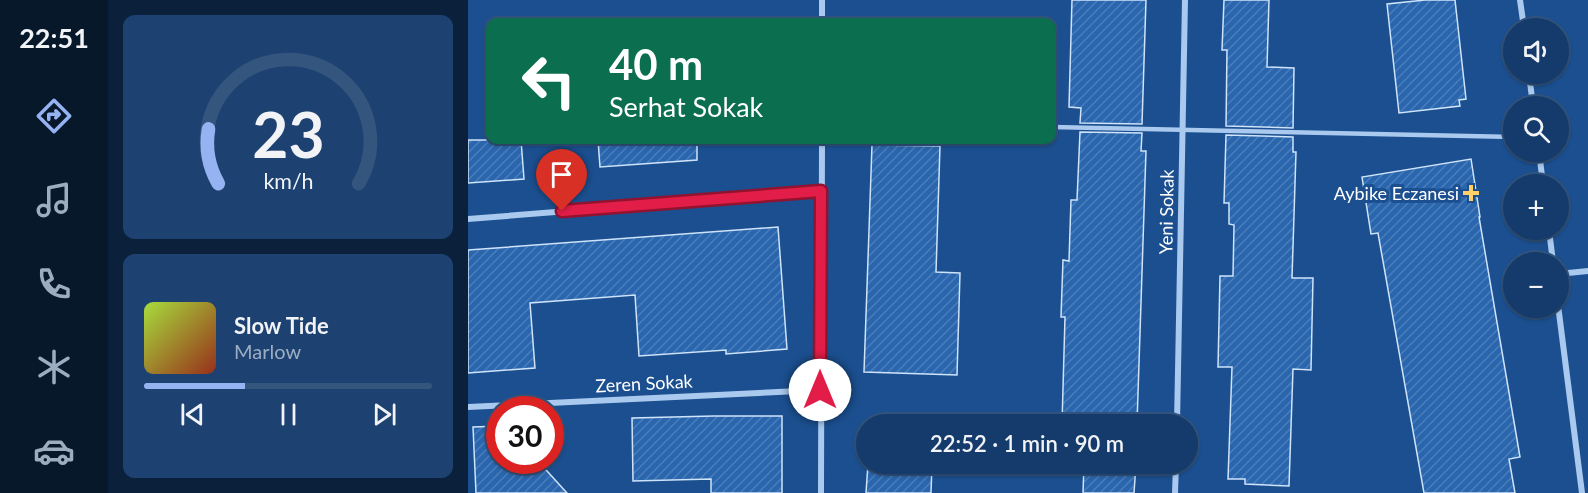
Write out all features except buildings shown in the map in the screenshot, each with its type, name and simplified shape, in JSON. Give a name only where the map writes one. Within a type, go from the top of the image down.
[{"type":"street","points":[[822,0],[822,18]]},
{"type":"street","name":"Yeni Sokak","points":[[1177,414],[1185,0]]},
{"type":"street","points":[[1520,0],[1523,18]]},
{"type":"street","points":[[820,493],[822,144]]},
{"type":"street","points":[[468,219],[821,191]]},
{"type":"street","points":[[1569,273],[1588,271]]},
{"type":"street","points":[[1560,318],[1582,493]]},
{"type":"street","name":"Zeren Sokak","points":[[468,407],[820,390]]},
{"type":"street","points":[[1175,493],[1176,474]]},
{"type":"lane","points":[[1056,128],[1503,137]]},
{"type":"place","name":"Aybike Eczanesi","points":[[1471,193]]},
{"type":"route","points":[[562,211],[821,191],[820,390]]}]
